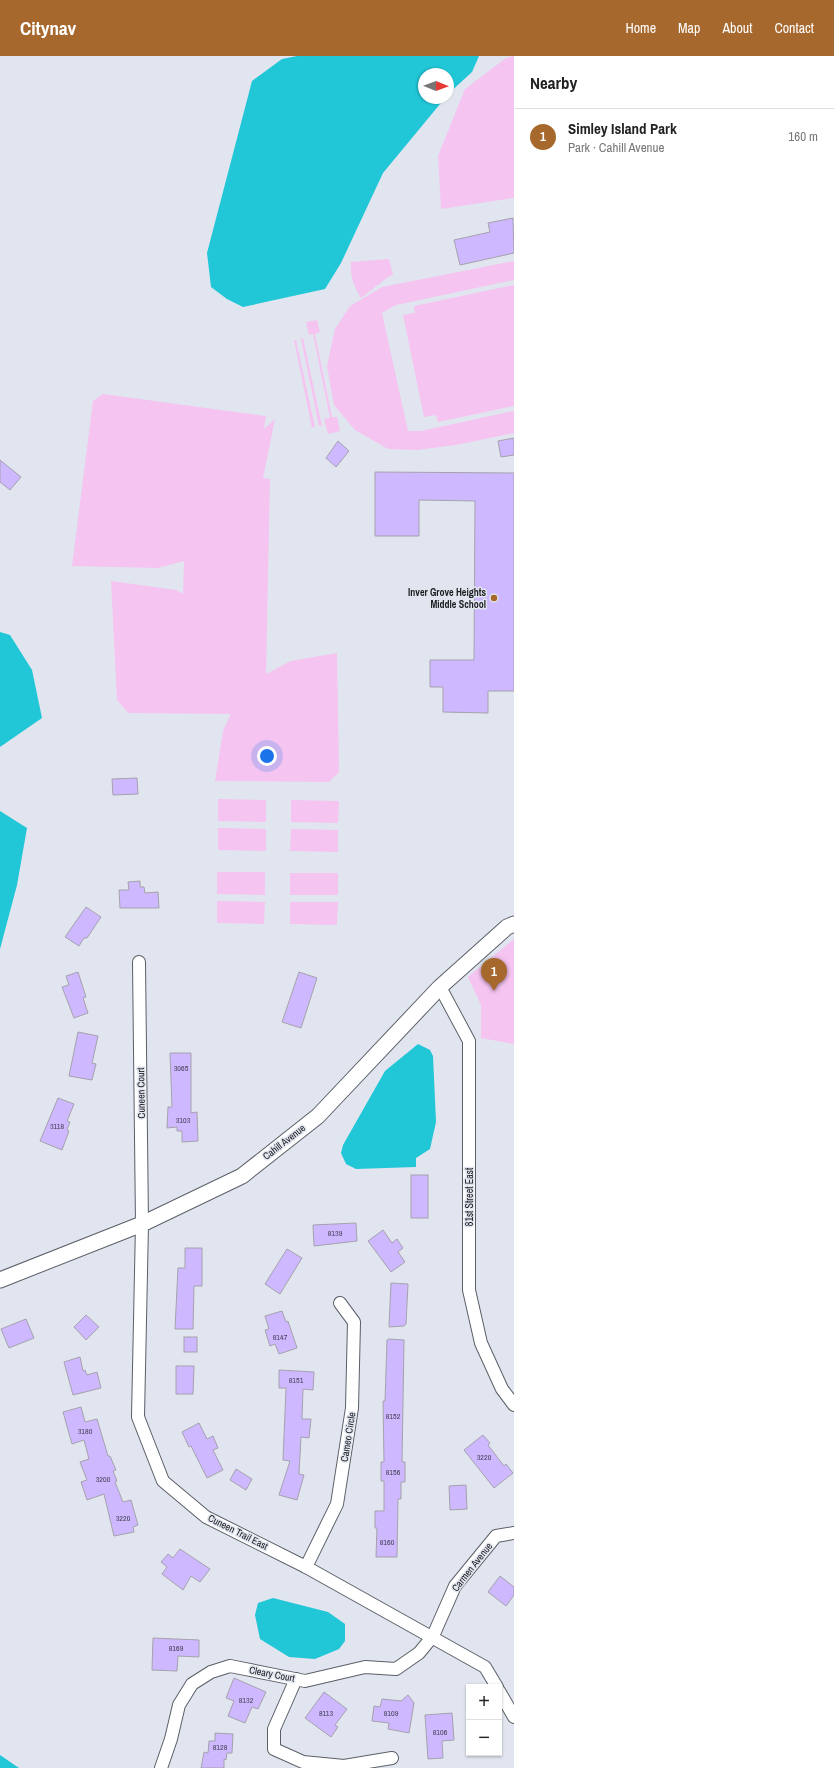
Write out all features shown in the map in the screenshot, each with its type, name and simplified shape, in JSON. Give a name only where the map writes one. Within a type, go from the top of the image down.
[{"type":"street","name":"Cahill Avenue","points":[[0,1280],[142,1224],[242,1176],[318,1116],[440,987],[507,927],[514,924]]},
{"type":"street","name":"Cuneen Court","points":[[139,962],[142,1224]]},
{"type":"street","name":"81st Street East","points":[[440,987],[469,1041],[469,1290],[482,1343],[502,1389],[514,1404]]},
{"type":"street","name":"Cuneen Trail East","points":[[142,1224],[138,1417],[163,1481],[206,1517],[306,1567],[433,1636],[485,1667],[495,1684]]},
{"type":"street","name":"Cameo Circle","points":[[306,1567],[337,1504],[352,1408],[354,1322],[340,1303]]},
{"type":"street","name":"Carmen Avenue","points":[[433,1636],[454,1586],[496,1536],[514,1533]]},
{"type":"street","name":"Cleary Court","points":[[161,1768],[171,1739],[179,1705],[192,1684],[211,1672],[230,1666],[305,1680],[365,1667],[396,1669],[408,1662],[433,1636]]},
{"type":"street","points":[[296,1679],[274,1729],[274,1749],[303,1762],[344,1766],[392,1758]]},
{"type":"street","points":[[502,1696],[514,1717]]},
{"type":"shaded area","points":[[514,56],[514,198],[441,209],[438,156],[465,89],[506,58]]},
{"type":"shaded area","points":[[389,259],[393,275],[388,277],[361,298],[353,281],[351,262]]},
{"type":"shaded area","points":[[514,261],[514,280],[396,305],[382,313],[408,431],[421,431],[514,411],[514,433],[456,445],[417,450],[388,449],[355,430],[334,405],[327,366],[335,329],[350,306],[382,287]]},
{"type":"shaded area","points":[[514,285],[514,406],[438,422],[436,415],[424,417],[403,315],[415,313],[414,306]]},
{"type":"shaded area","points":[[317,320],[320,332],[315,334],[332,417],[337,417],[340,431],[328,434],[324,419],[330,418],[313,334],[309,335],[306,322]]},
{"type":"shaded area","points":[[303,338],[322,426],[319,426],[301,339]]},
{"type":"shaded area","points":[[294,340],[296,340],[315,427],[312,428]]},
{"type":"shaded area","points":[[103,394],[266,416],[264,429],[275,419],[263,478],[270,479],[266,674],[291,661],[337,653],[339,772],[329,782],[215,781],[223,731],[231,714],[128,713],[117,700],[111,581],[176,590],[183,594],[184,561],[158,568],[72,566],[93,401]]},
{"type":"shaded area","points":[[218,799],[266,800],[266,822],[218,821]]},
{"type":"shaded area","points":[[291,800],[339,801],[338,823],[291,822]]},
{"type":"shaded area","points":[[218,828],[266,829],[266,851],[218,850]]},
{"type":"shaded area","points":[[291,829],[338,830],[338,852],[290,851]]},
{"type":"shaded area","points":[[217,872],[265,872],[265,895],[217,894]]},
{"type":"shaded area","points":[[290,873],[338,873],[338,895],[290,895]]},
{"type":"shaded area","points":[[217,901],[265,902],[264,924],[217,923]]},
{"type":"shaded area","points":[[290,902],[338,902],[337,925],[290,924]]},
{"type":"shaded area","points":[[514,939],[514,1044],[481,1038],[481,1005],[468,977]]},
{"type":"water","points":[[297,56],[479,56],[472,72],[454,88],[454,68],[418,68],[418,104],[440,104],[383,173],[341,263],[325,289],[243,307],[227,299],[211,287],[207,253],[252,81],[282,59]]},
{"type":"water","points":[[0,632],[10,635],[32,670],[42,718],[0,747]]},
{"type":"water","points":[[0,811],[27,828],[17,885],[0,949]]},
{"type":"water","points":[[418,1044],[430,1050],[433,1056],[436,1122],[430,1149],[416,1158],[416,1167],[356,1169],[346,1164],[341,1153],[343,1145],[385,1071]]},
{"type":"water","points":[[273,1598],[328,1612],[345,1624],[345,1641],[339,1649],[315,1659],[289,1657],[260,1639],[255,1615],[258,1603]]},
{"type":"water","points":[[0,1755],[19,1768],[0,1768]]},
{"type":"building","points":[[513,218],[514,253],[460,265],[454,240],[490,232],[488,223]]},
{"type":"building","points":[[514,438],[514,455],[501,457],[498,441]]},
{"type":"building","points":[[338,441],[349,451],[336,467],[326,458]]},
{"type":"building","points":[[0,460],[21,477],[10,490],[0,482]]},
{"type":"building","name":"Inver Grove Heights Middle School","points":[[375,472],[514,473],[514,691],[488,691],[488,713],[443,712],[443,687],[430,687],[430,660],[474,660],[475,501],[419,500],[419,536],[375,536]]},
{"type":"building","points":[[137,778],[138,794],[113,795],[112,779]]},
{"type":"building","points":[[140,881],[140,887],[144,887],[145,893],[158,892],[159,908],[120,908],[119,890],[129,890],[128,882]]},
{"type":"building","points":[[86,907],[101,917],[87,938],[84,938],[79,946],[65,937]]},
{"type":"building","points":[[78,972],[86,997],[83,998],[88,1013],[74,1018],[62,987],[69,985],[66,976]]},
{"type":"building","points":[[299,972],[317,978],[301,1028],[282,1022]]},
{"type":"building","points":[[78,1032],[98,1036],[92,1063],[96,1064],[92,1080],[69,1076]]},
{"type":"building","points":[[170,1053],[191,1053],[191,1113],[197,1112],[198,1141],[182,1142],[182,1131],[177,1131],[177,1127],[167,1128],[168,1107],[172,1107]]},
{"type":"building","points":[[58,1098],[74,1104],[67,1121],[70,1122],[67,1130],[69,1131],[62,1150],[40,1141]]},
{"type":"building","points":[[411,1175],[428,1175],[428,1218],[411,1218]]},
{"type":"building","points":[[356,1223],[357,1241],[314,1246],[313,1225]]},
{"type":"building","points":[[383,1230],[392,1243],[397,1239],[403,1248],[398,1252],[405,1262],[391,1272],[368,1241]]},
{"type":"building","points":[[185,1248],[202,1248],[202,1286],[194,1286],[193,1329],[175,1329],[178,1268],[185,1268]]},
{"type":"building","points":[[287,1249],[302,1258],[280,1294],[265,1284]]},
{"type":"building","points":[[391,1283],[408,1284],[406,1324],[404,1326],[389,1327]]},
{"type":"building","points":[[282,1311],[286,1322],[288,1321],[297,1348],[279,1354],[275,1344],[270,1346],[265,1330],[269,1329],[265,1316]]},
{"type":"building","points":[[86,1315],[99,1327],[86,1340],[74,1327]]},
{"type":"building","points":[[26,1319],[34,1338],[9,1348],[1,1329]]},
{"type":"building","points":[[184,1337],[197,1337],[197,1352],[184,1352]]},
{"type":"building","points":[[387,1340],[404,1340],[402,1462],[405,1462],[405,1482],[401,1482],[401,1499],[398,1499],[397,1557],[376,1557],[377,1528],[375,1528],[375,1511],[384,1511],[384,1481],[381,1481],[381,1462],[384,1462],[383,1401],[385,1401]]},
{"type":"building","points":[[80,1357],[83,1371],[85,1370],[87,1375],[97,1372],[101,1388],[73,1395],[64,1362]]},
{"type":"building","points":[[176,1366],[194,1366],[193,1394],[176,1394]]},
{"type":"building","points":[[279,1370],[314,1372],[313,1390],[303,1389],[302,1419],[311,1419],[309,1438],[301,1437],[299,1474],[304,1475],[297,1500],[279,1495],[290,1461],[283,1460],[286,1388],[279,1388]]},
{"type":"building","points":[[81,1407],[85,1422],[97,1419],[108,1456],[110,1456],[116,1470],[113,1471],[117,1481],[115,1482],[123,1502],[131,1500],[138,1525],[133,1527],[134,1532],[114,1536],[104,1494],[87,1500],[81,1482],[87,1480],[80,1462],[89,1459],[84,1440],[72,1444],[63,1412]]},
{"type":"building","points":[[199,1423],[207,1439],[213,1436],[218,1448],[213,1450],[223,1470],[207,1478],[191,1446],[189,1447],[182,1432]]},
{"type":"building","points":[[483,1435],[490,1443],[488,1445],[504,1466],[506,1464],[513,1473],[494,1488],[464,1450]]},
{"type":"building","points":[[236,1469],[252,1479],[246,1490],[230,1480]]},
{"type":"building","points":[[466,1485],[467,1509],[450,1510],[449,1486]]},
{"type":"building","points":[[180,1549],[210,1569],[200,1582],[191,1576],[183,1590],[162,1574],[167,1567],[161,1562],[168,1554],[173,1558]]},
{"type":"building","points":[[500,1576],[514,1587],[514,1595],[506,1606],[488,1592]]},
{"type":"building","points":[[153,1638],[199,1640],[199,1657],[178,1656],[177,1671],[152,1670]]},
{"type":"building","points":[[234,1678],[266,1692],[258,1709],[252,1707],[245,1723],[228,1716],[234,1701],[226,1698]]},
{"type":"building","points":[[324,1692],[347,1709],[335,1725],[338,1727],[331,1737],[305,1718]]},
{"type":"building","points":[[408,1695],[414,1703],[409,1733],[388,1729],[389,1723],[372,1721],[374,1706],[380,1707],[382,1699],[401,1701]]},
{"type":"building","points":[[452,1713],[454,1740],[442,1741],[443,1758],[428,1759],[425,1715]]},
{"type":"building","points":[[215,1733],[233,1734],[232,1753],[227,1753],[226,1760],[224,1759],[224,1768],[201,1768],[204,1752],[208,1753],[209,1741],[215,1741]]},
{"type":"place","name":"Inver Grove Heights Middle School","points":[[494,598]]},
{"type":"place","name":"Simley Island Park","points":[[494,991]]}]
